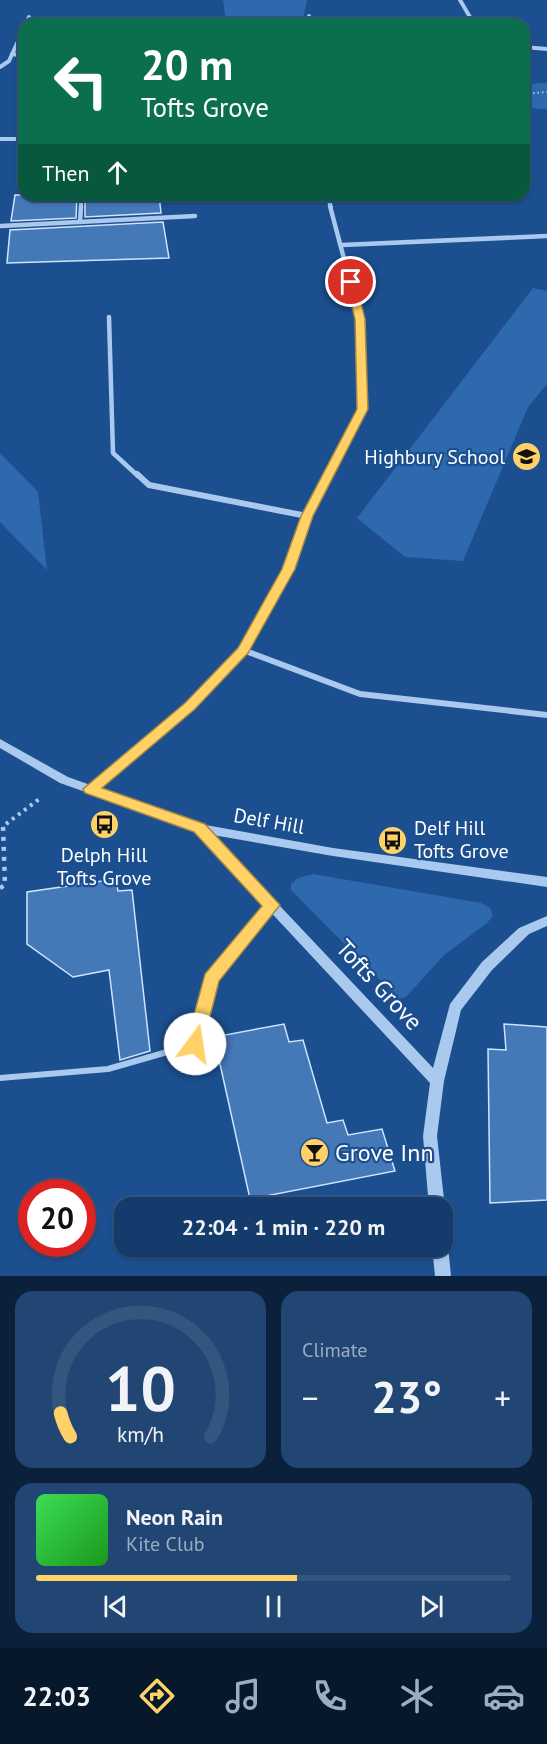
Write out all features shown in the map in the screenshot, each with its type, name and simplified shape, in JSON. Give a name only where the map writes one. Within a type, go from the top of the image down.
[{"type":"street","points":[[460,0],[470,18]]},
{"type":"street","points":[[0,67],[9,61],[18,41]]},
{"type":"street","points":[[530,48],[547,49]]},
{"type":"street","points":[[12,54],[18,55]]},
{"type":"street","points":[[0,139],[18,139]]},
{"type":"street","points":[[80,222],[81,201]]},
{"type":"street","points":[[90,789],[190,706],[243,650],[288,569],[307,516],[362,409],[360,319],[329,201]]},
{"type":"street","points":[[1,226],[195,216]]},
{"type":"street","points":[[342,245],[547,236]]},
{"type":"street","points":[[109,317],[113,453],[149,485],[307,516]]},
{"type":"street","points":[[243,650],[360,694],[547,715]]},
{"type":"street","name":"Delf Hill","points":[[0,743],[64,780],[200,828],[333,852],[547,882]]},
{"type":"street","name":"Tofts Grove","points":[[200,828],[437,1081]]},
{"type":"street","points":[[436,1197],[430,1136],[437,1081],[455,1008],[487,966],[524,931],[547,921]]},
{"type":"street","points":[[441,1257],[443,1276]]},
{"type":"lane","points":[[0,1078],[108,1069],[195,1044],[211,979],[272,905]]},
{"type":"path","points":[[530,93],[547,92]]},
{"type":"path","points":[[0,888],[5,885],[3,826],[64,780]]},
{"type":"shaded area","points":[[223,0],[307,0],[303,18],[225,18]]},
{"type":"shaded area","points":[[547,83],[547,109],[530,108],[530,84]]},
{"type":"shaded area","points":[[533,288],[547,291],[547,384],[528,407],[463,561],[405,557],[357,518]]},
{"type":"shaded area","points":[[0,453],[38,492],[47,570],[0,522]]},
{"type":"shaded area","points":[[313,874],[481,903],[490,908],[493,916],[444,955],[406,997],[399,999],[291,890],[291,884],[298,878]]},
{"type":"building","points":[[15,195],[18,195],[18,201],[77,201],[76,218],[11,221]]},
{"type":"building","points":[[85,201],[160,201],[161,213],[85,217]]},
{"type":"building","points":[[163,222],[169,258],[7,263],[10,230]]},
{"type":"building","points":[[116,879],[118,891],[132,890],[150,1051],[120,1060],[109,970],[73,977],[27,944],[27,892]]},
{"type":"building","name":"Grove Inn","points":[[284,1024],[289,1042],[303,1040],[327,1123],[343,1120],[348,1135],[382,1129],[395,1171],[260,1197],[250,1197],[214,1037]]},
{"type":"building","points":[[504,1024],[547,1027],[547,1200],[490,1203],[488,1049],[506,1050]]},
{"type":"place","name":"Highbury School","points":[[526,457]]},
{"type":"place","name":"Delph Hill Tofts Grove","points":[[104,824]]},
{"type":"place","name":"Delf Hill Tofts Grove","points":[[393,840]]},
{"type":"place","name":"Grove Inn","points":[[314,1153]]},
{"type":"route","points":[[195,1044],[211,979],[272,905],[200,828],[90,789],[190,706],[243,650],[288,569],[307,516],[362,409],[360,319],[351,282]]}]
